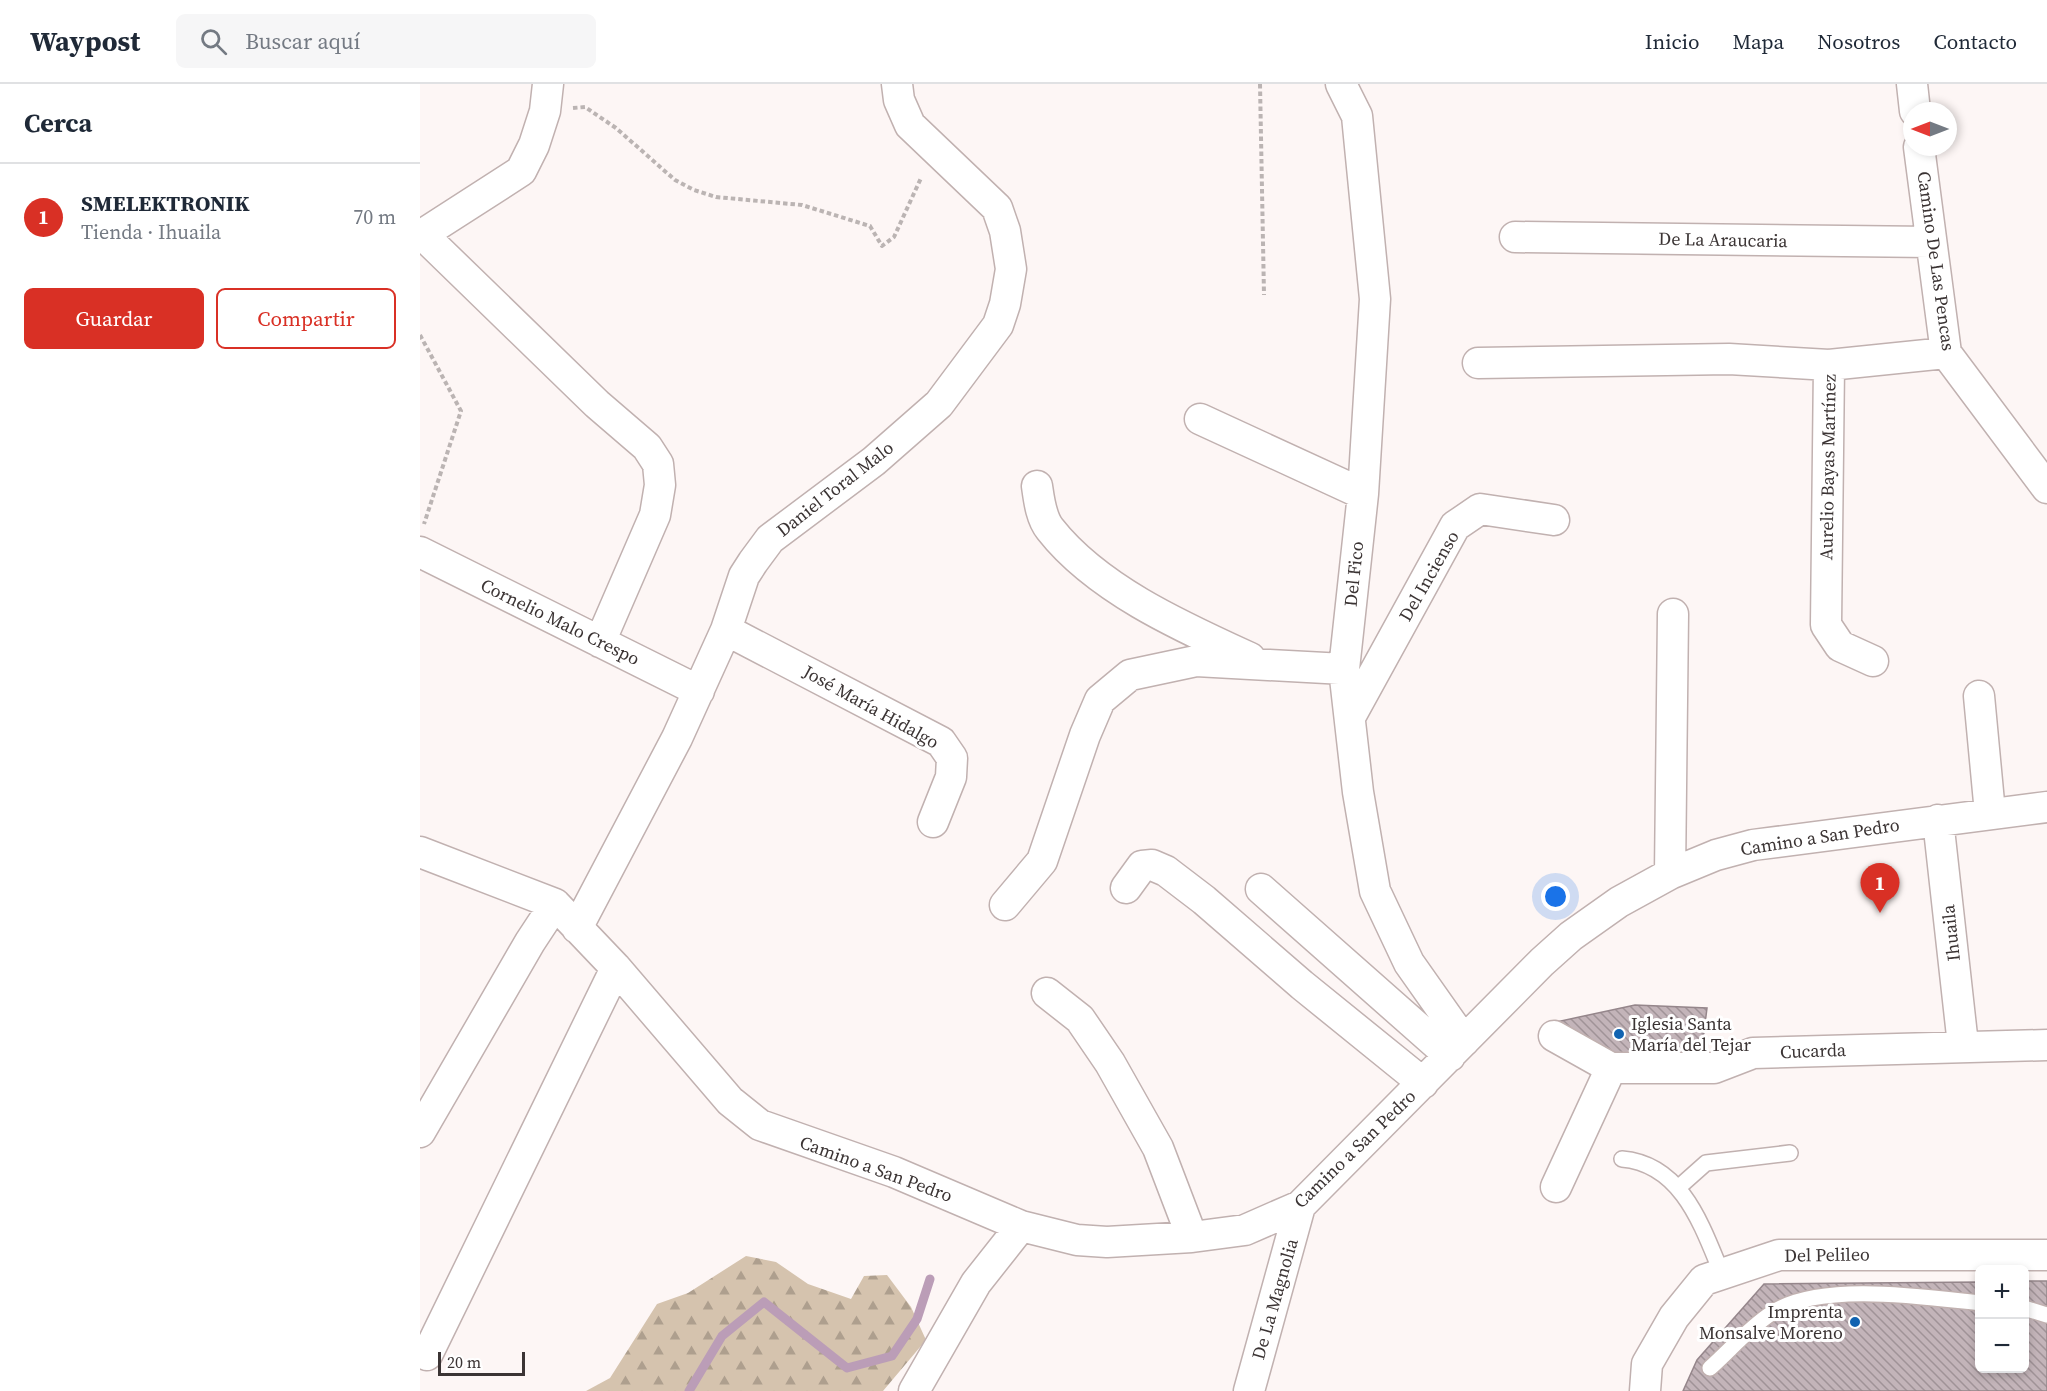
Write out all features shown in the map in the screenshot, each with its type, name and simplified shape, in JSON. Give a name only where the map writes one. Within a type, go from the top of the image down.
[{"type":"street","name":"Daniel Toral Malo","points":[[577,928],[678,738],[726,630],[744,576],[770,539],[874,461],[939,404],[998,325],[1005,304],[1011,269],[1005,231],[997,208],[909,125],[899,100],[897,84]]},
{"type":"street","name":"Del Fico","points":[[1341,84],[1357,116],[1375,299],[1363,494],[1344,669],[1358,792],[1375,891],[1409,963],[1457,1048]]},
{"type":"street","points":[[1912,84],[1914,102]]},
{"type":"street","points":[[547,98],[534,145],[520,171],[421,236],[597,404],[646,447],[658,464],[660,485],[655,515],[600,642]]},
{"type":"street","name":"Camino De Las Pencas","points":[[1920,156],[1946,353],[2047,488]]},
{"type":"street","name":"De La Araucaria","points":[[1515,237],[1930,242]]},
{"type":"street","name":"Aurelio Bayas Martínez","points":[[1873,661],[1840,646],[1826,625],[1829,365],[1946,353]]},
{"type":"street","points":[[1478,363],[1729,359],[1829,365]]},
{"type":"street","points":[[1200,419],[1363,494]]},
{"type":"street","points":[[1037,486],[1040,506],[1048,528],[1094,574],[1190,630],[1266,665]]},
{"type":"street","name":"Del Incienso","points":[[1350,717],[1455,526],[1480,509],[1554,520]]},
{"type":"street","name":"Cornelio Malo Crespo","points":[[422,539],[600,642],[699,691]]},
{"type":"street","points":[[1670,874],[1673,614]]},
{"type":"street","name":"José María Hidalgo","points":[[726,630],[942,742],[952,758],[951,777],[933,822]]},
{"type":"street","points":[[1005,905],[1042,861],[1085,735],[1100,699],[1130,675],[1196,661],[1344,669]]},
{"type":"street","points":[[1979,696],[1990,813]]},
{"type":"street","name":"Camino a San Pedro","points":[[420,852],[555,904],[616,968],[730,1101],[750,1119],[782,1135],[894,1172],[1021,1226],[1077,1240],[1107,1242],[1192,1237],[1245,1230],[1300,1206],[1542,962],[1571,936],[1619,902],[1670,874],[1716,855],[1753,845],[2047,807]]},
{"type":"street","name":"Ihuaila","points":[[1938,820],[1963,1045]]},
{"type":"street","points":[[1126,888],[1142,866],[1152,865],[1166,871],[1423,1083]]},
{"type":"street","points":[[1261,889],[1457,1048]]},
{"type":"street","points":[[420,1132],[530,942],[555,904]]},
{"type":"street","points":[[427,1355],[616,968]]},
{"type":"street","points":[[1047,993],[1080,1019],[1110,1063],[1158,1148],[1192,1237]]},
{"type":"street","name":"Cucarda","points":[[1554,1036],[1611,1068],[1714,1068],[1753,1053],[1963,1045],[2047,1045]]},
{"type":"street","points":[[1556,1188],[1611,1068]]},
{"type":"street","name":"De La Magnolia","points":[[1249,1391],[1300,1206]]},
{"type":"street","points":[[914,1391],[976,1283],[1021,1226]]},
{"type":"street","name":"Del Pelileo","points":[[1645,1391],[1647,1364],[1674,1317],[1704,1280],[1779,1255],[2047,1255]]},
{"type":"lane","points":[[1679,1186],[1706,1163],[1790,1153]]},
{"type":"lane","points":[[1622,1159],[1642,1161],[1679,1186],[1705,1234],[1722,1274]]},
{"type":"lane","points":[[1710,1368],[1772,1312],[1814,1296],[1913,1296],[1975,1302]]},
{"type":"lane","points":[[2029,1309],[2047,1315]]},
{"type":"path","points":[[1260,84],[1264,295]]},
{"type":"path","points":[[547,98],[585,107],[616,128],[675,180],[694,190],[716,197],[802,205],[870,226],[882,246],[894,237],[934,150]]},
{"type":"path","points":[[420,335],[461,411],[422,539]]},
{"type":"green space","points":[[746,1256],[776,1262],[808,1284],[851,1299],[864,1276],[887,1275],[911,1307],[926,1340],[883,1391],[586,1391],[610,1378],[657,1304],[688,1293]]},
{"type":"building","points":[[1635,1005],[1707,1008],[1701,1056],[1612,1055],[1556,1022]]},
{"type":"building","name":"Imprenta Monsalve Moreno","points":[[2029,1281],[2047,1281],[2047,1391],[1683,1391],[1697,1360],[1764,1284],[1975,1282],[1975,1373],[2029,1373]]},
{"type":"waterway","points":[[689,1391],[722,1336],[764,1302],[847,1368],[892,1356],[917,1319],[930,1279]]},
{"type":"place","name":"SMELEKTRONIK","points":[[1880,913]]},
{"type":"place","name":"Iglesia Santa María del Tejar","points":[[1619,1034]]},
{"type":"place","name":"Imprenta Monsalve Moreno","points":[[1855,1322]]}]
